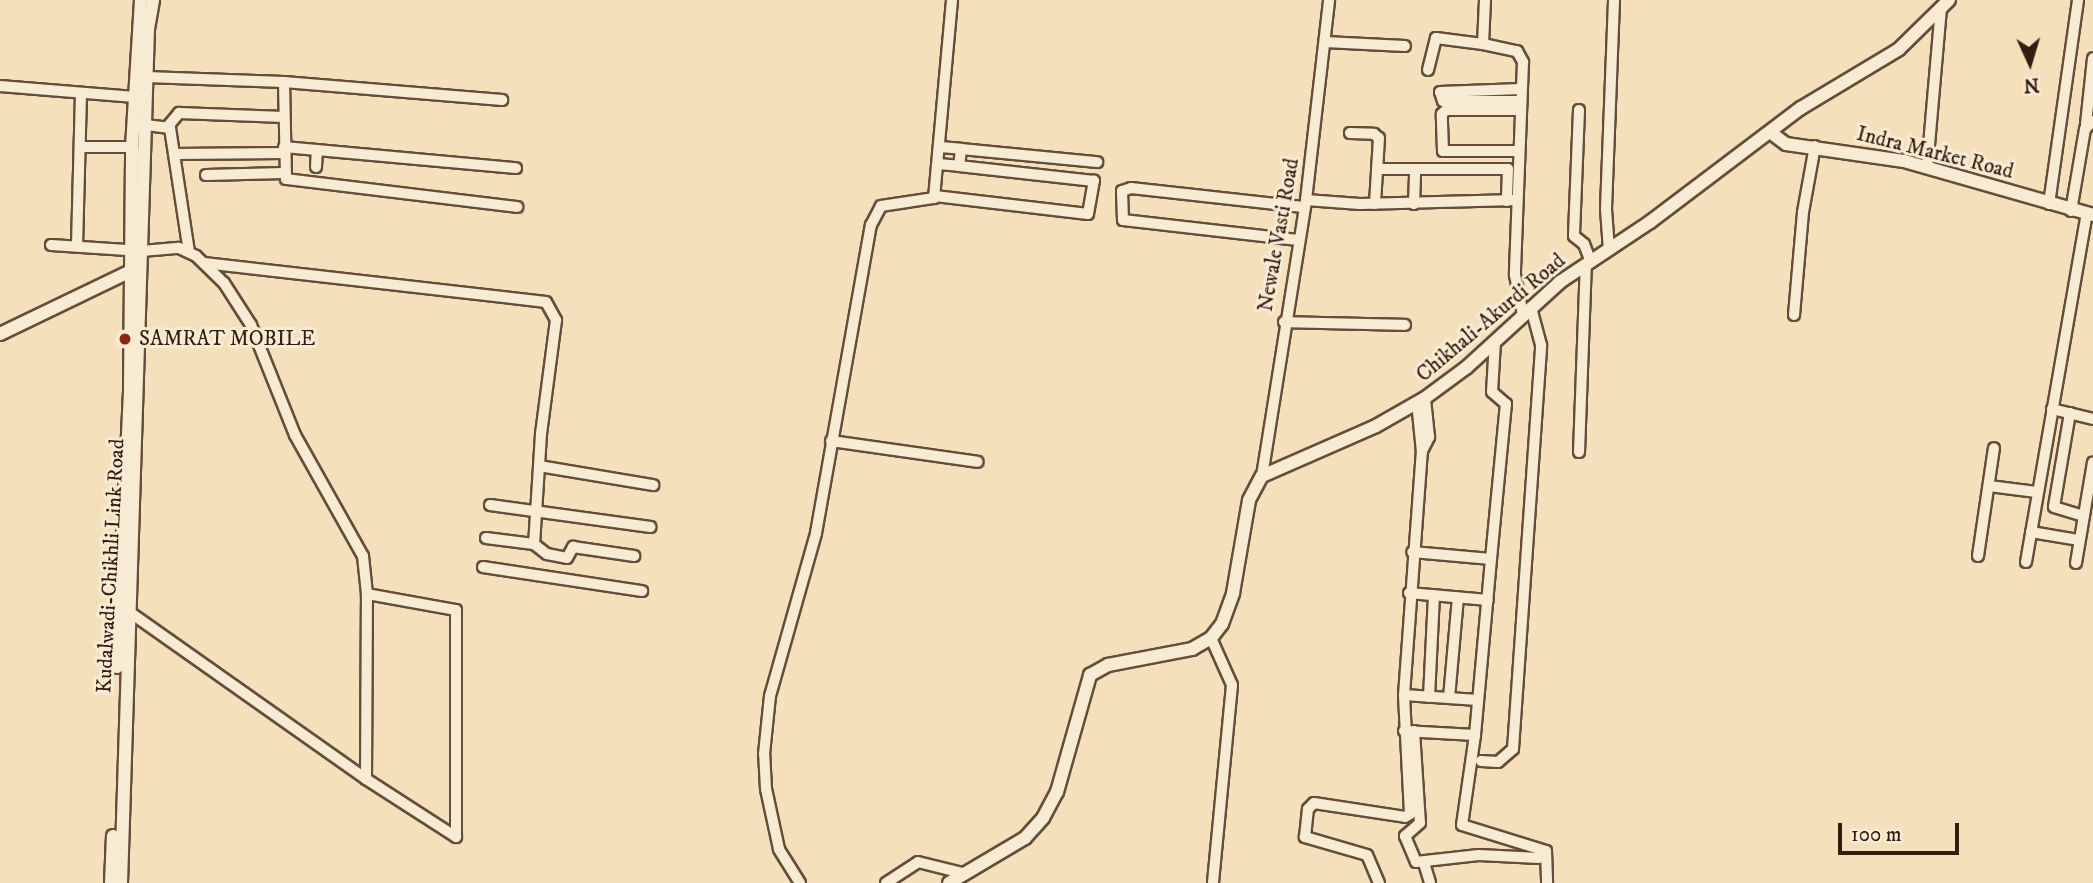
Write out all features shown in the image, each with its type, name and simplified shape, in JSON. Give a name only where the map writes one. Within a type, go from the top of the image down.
[{"type":"main road","points":[[136,250],[132,147],[141,0]]},
{"type":"main road","points":[[136,250],[153,0]]},
{"type":"main road","name":"Chikhali-Akurdi Road","points":[[1262,476],[1421,400],[1589,263],[1817,97],[1899,48],[1945,4]]},
{"type":"main road","name":"Indra Market Road","points":[[1770,132],[1786,144],[1815,146],[1980,180],[2071,211],[2090,214]]},
{"type":"main road","name":"Kudalwadi-Chikhli Link Road","points":[[111,883],[133,271],[136,250]]},
{"type":"main road","points":[[0,334],[133,271]]},
{"type":"main road","name":"Kudalwadi-Chikhli Link Road","points":[[121,883],[133,271]]},
{"type":"main road","points":[[949,883],[1025,838],[1043,818],[1057,792],[1090,675],[1108,665],[1176,655],[1211,638],[1228,609],[1247,507],[1262,476]]},
{"type":"street","points":[[934,196],[953,0]]},
{"type":"street","name":"Newale Vasti Road","points":[[1262,476],[1284,322],[1305,203],[1329,0]]},
{"type":"street","points":[[1483,44],[1485,0]]},
{"type":"street","points":[[1609,250],[1606,174],[1614,0]]},
{"type":"street","points":[[2049,204],[2078,0]]},
{"type":"street","points":[[1927,168],[1945,4]]},
{"type":"street","points":[[1428,69],[1436,38],[1517,51],[1522,57],[1518,151],[1512,200]]},
{"type":"street","points":[[1325,42],[1405,46]]},
{"type":"street","points":[[2071,211],[2090,123],[2093,58]]},
{"type":"street","points":[[146,77],[284,82],[502,100]]},
{"type":"street","points":[[284,82],[284,173],[289,181],[517,207]]},
{"type":"street","points":[[0,86],[135,97]]},
{"type":"street","points":[[1520,105],[1443,101],[1440,92],[1521,89]]},
{"type":"street","points":[[77,246],[81,93]]},
{"type":"street","points":[[1518,151],[1443,151],[1442,114],[1446,110],[1520,105]]},
{"type":"street","points":[[1578,110],[1574,236],[1584,244],[1589,263],[1579,452]]},
{"type":"street","points":[[189,252],[169,125],[179,113],[284,117]]},
{"type":"street","points":[[146,125],[169,125]]},
{"type":"street","points":[[1350,133],[1378,135],[1375,204]]},
{"type":"street","points":[[1794,315],[1802,223],[1815,146]]},
{"type":"street","points":[[80,147],[132,147]]},
{"type":"street","points":[[940,147],[1097,162]]},
{"type":"street","points":[[959,166],[961,149]]},
{"type":"street","points":[[174,154],[317,150],[516,168]]},
{"type":"street","points":[[316,167],[317,150]]},
{"type":"street","points":[[800,883],[779,849],[764,754],[770,696],[816,533],[831,441],[876,213],[893,202],[914,203],[934,196],[1088,214],[1094,181],[938,163]]},
{"type":"street","points":[[1377,169],[1508,169],[1515,275],[1541,345],[1513,749],[1498,762],[1481,761]]},
{"type":"street","points":[[1414,204],[1415,169]]},
{"type":"street","points":[[206,175],[284,173]]},
{"type":"street","points":[[1298,240],[1127,221],[1120,214],[1122,191],[1131,188],[1305,203],[1414,204],[1512,200]]},
{"type":"street","points":[[2026,562],[2052,409],[2090,214]]},
{"type":"street","points":[[51,245],[136,250],[174,247],[189,252],[224,283],[251,326],[296,435],[363,556],[366,594],[366,779]]},
{"type":"street","points":[[204,263],[546,302],[556,320],[534,511],[534,544]]},
{"type":"street","points":[[1284,322],[1405,325]]},
{"type":"street","points":[[1495,341],[1492,392],[1506,404],[1475,735],[1461,825],[1546,851],[1547,883]]},
{"type":"street","points":[[1421,400],[1429,437],[1422,452],[1412,552],[1404,695],[1420,823],[1405,836],[1416,862],[1479,855],[1539,858]]},
{"type":"street","points":[[2052,409],[2093,419]]},
{"type":"street","points":[[2070,413],[2054,507],[2084,516]]},
{"type":"street","points":[[831,441],[978,462]]},
{"type":"street","points":[[1978,556],[1994,448]]},
{"type":"street","points":[[2076,563],[2093,462]]},
{"type":"street","points":[[539,466],[653,485]]},
{"type":"street","points":[[1989,486],[2037,492]]},
{"type":"street","points":[[491,505],[650,527]]},
{"type":"street","points":[[2031,532],[2080,540]]},
{"type":"street","points":[[486,538],[534,544],[547,554],[568,558],[573,547],[634,556]]},
{"type":"street","points":[[1412,552],[1491,559]]},
{"type":"street","points":[[482,567],[642,591]]},
{"type":"street","points":[[1409,593],[1488,600]]},
{"type":"street","points":[[128,611],[366,779],[456,837],[456,610],[366,594]]},
{"type":"street","points":[[1429,697],[1434,595]]},
{"type":"street","points":[[1449,698],[1458,597]]},
{"type":"street","points":[[1211,638],[1232,685],[1213,883]]},
{"type":"street","points":[[1404,695],[1478,700]]},
{"type":"street","points":[[1409,731],[1475,735]]},
{"type":"street","points":[[1379,883],[1367,855],[1307,840],[1308,809],[1318,803],[1408,816],[1409,731]]},
{"type":"street","points":[[886,883],[918,862],[962,873]]},
{"type":"street","points":[[1424,863],[1430,883]]},
{"type":"place","name":"SAMRAT MOBILE","points":[[125,339]]}]
